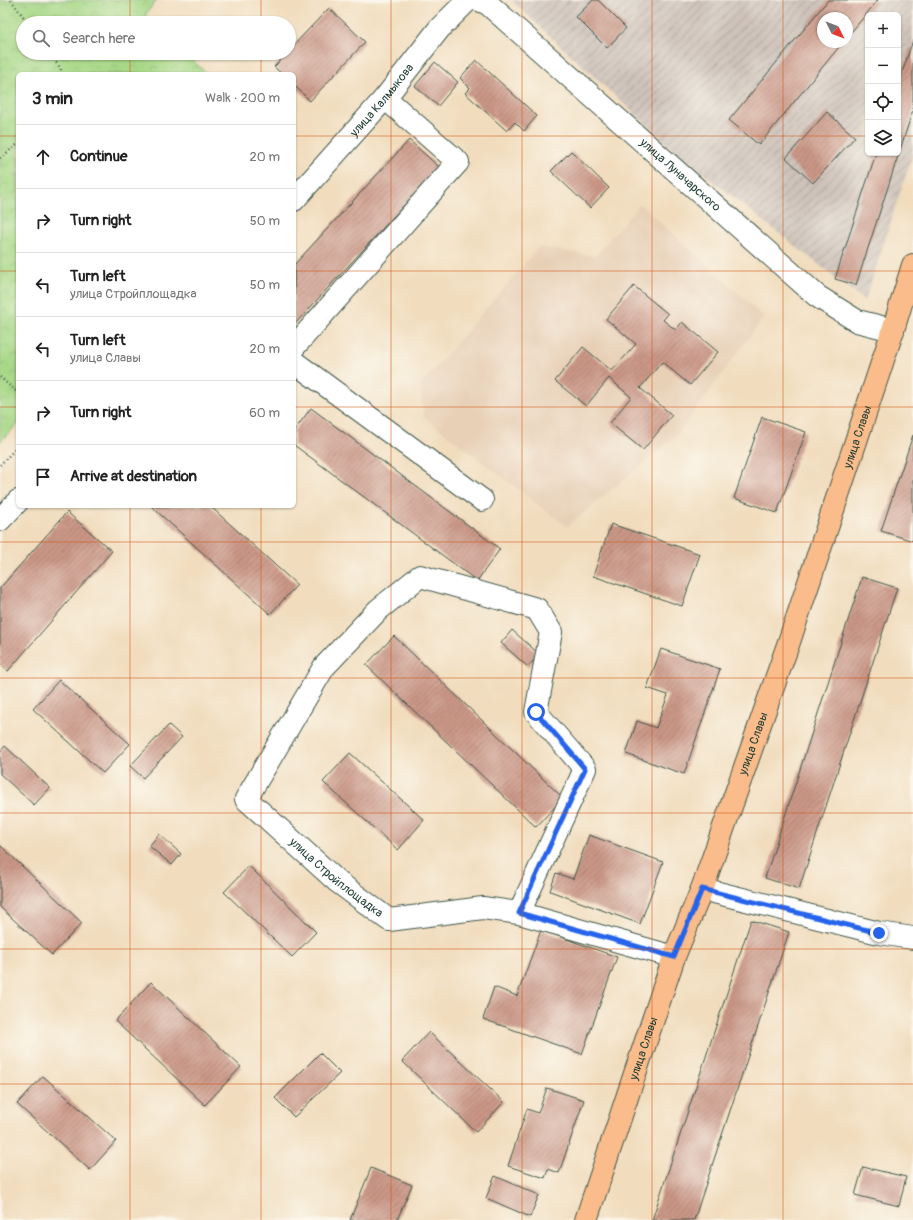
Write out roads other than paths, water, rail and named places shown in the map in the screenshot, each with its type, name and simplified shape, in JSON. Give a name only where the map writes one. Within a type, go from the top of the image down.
[{"type":"main road","name":"улица Славы","points":[[586,1220],[674,957],[702,889],[790,639],[893,330],[913,265]]},
{"type":"street","name":"улица Калмыкова","points":[[296,198],[385,98],[440,29],[468,0]]},
{"type":"street","name":"улица Луначарского","points":[[479,0],[488,4],[817,296],[857,321],[893,330]]},
{"type":"street","points":[[296,346],[458,162],[385,98]]},
{"type":"street","points":[[296,363],[482,500]]},
{"type":"street","points":[[0,520],[16,503]]},
{"type":"street","name":"улица Стройплощадка","points":[[519,913],[585,769],[536,712],[551,632],[537,609],[420,576],[378,610],[324,667],[246,799],[338,882],[389,920],[483,908],[519,913],[674,957]]},
{"type":"street","points":[[702,889],[879,933],[913,938]]}]
